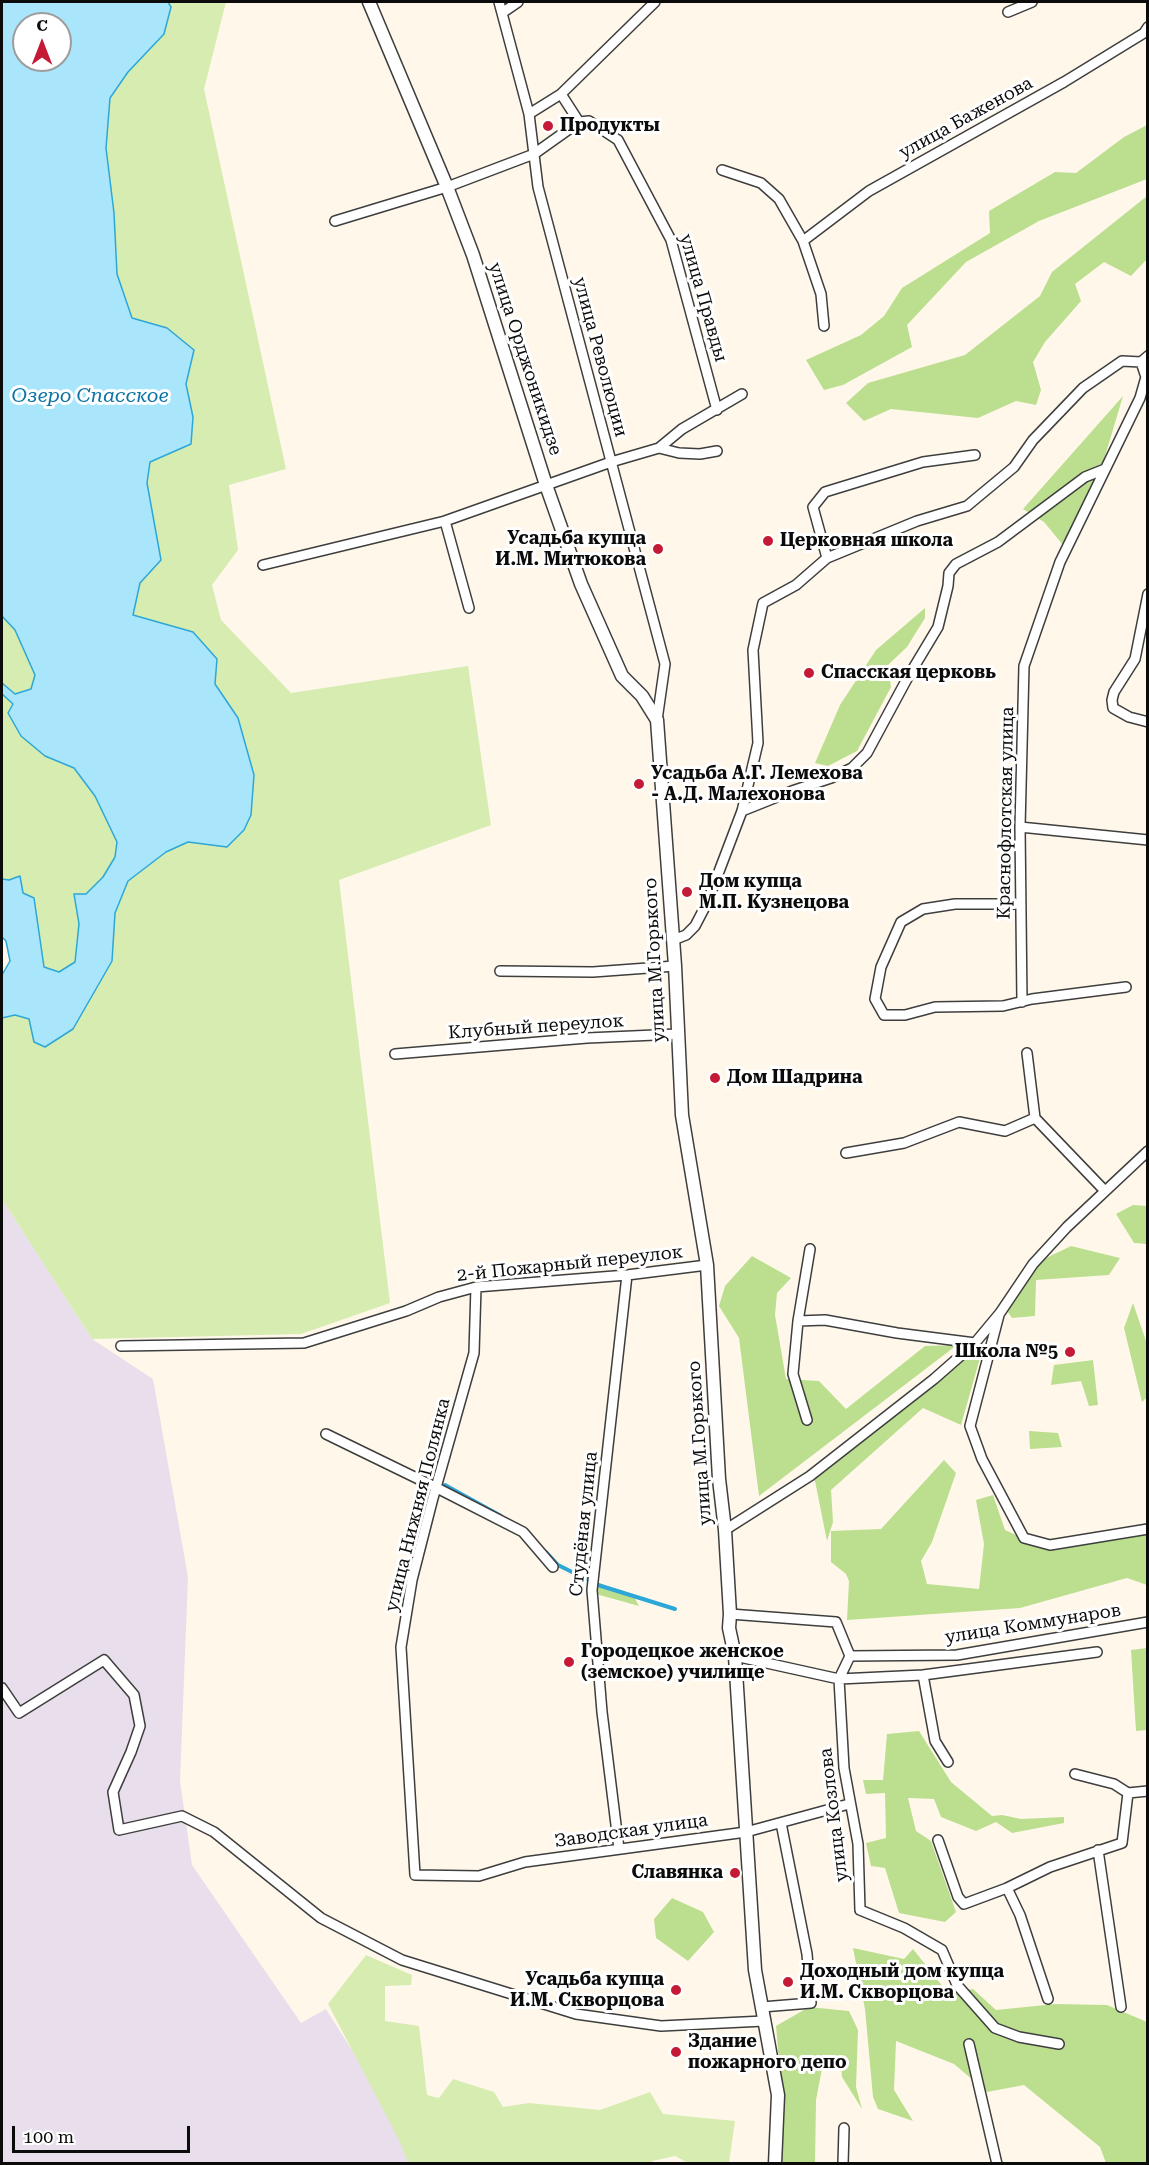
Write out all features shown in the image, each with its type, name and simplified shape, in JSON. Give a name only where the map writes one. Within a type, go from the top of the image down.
[{"type":"street","name":"улица Орджоникидзе","points":[[369,2],[447,187],[473,255],[546,485],[581,584],[622,676],[642,696],[657,720]]},
{"type":"street","name":"улица Революции","points":[[499,2],[529,114],[538,187],[665,664],[657,720]]},
{"type":"street","points":[[502,13],[518,2]]},
{"type":"street","points":[[529,114],[561,94],[655,2]]},
{"type":"street","points":[[1008,12],[1032,2]]},
{"type":"street","name":"улица Баженова","points":[[803,241],[869,191],[1064,82],[1144,33],[1148,27]]},
{"type":"street","points":[[335,221],[447,187],[534,154],[579,122],[561,94]]},
{"type":"street","name":"улица Правды","points":[[579,122],[590,121],[618,140],[671,240],[717,410]]},
{"type":"street","points":[[722,170],[761,183],[779,199],[803,241],[821,294],[824,326]]},
{"type":"street","points":[[673,940],[686,934],[695,926],[707,903],[742,811],[758,743],[753,650],[763,603],[796,585],[827,558],[917,521],[967,506],[1014,467],[1032,440],[1083,388],[1122,361],[1144,359]]},
{"type":"street","name":"Краснофлотская улица","points":[[1022,1002],[1020,827],[1024,666],[1060,562],[1140,398],[1146,377],[1144,359]]},
{"type":"street","points":[[263,565],[445,521],[611,462],[659,448],[682,429],[742,394]]},
{"type":"street","points":[[659,448],[679,453],[700,454],[717,451]]},
{"type":"street","points":[[827,558],[813,507],[825,492],[923,462],[975,455]]},
{"type":"street","points":[[742,811],[852,768],[867,753],[938,627],[949,573],[956,564],[998,543],[1085,477],[1105,469]]},
{"type":"street","points":[[445,521],[469,608]]},
{"type":"street","points":[[1148,594],[1135,659],[1114,692],[1112,700],[1113,708],[1129,717],[1148,722]]},
{"type":"street","name":"улица М.Горького","points":[[657,720],[675,966],[682,1115],[707,1265],[719,1479],[725,1530],[729,1628],[735,1656],[755,1970],[778,2095],[775,2163]]},
{"type":"street","points":[[1020,827],[1148,840]]},
{"type":"street","points":[[1021,904],[955,904],[923,909],[901,922],[881,967],[875,999],[884,1015],[905,1015],[934,1007],[1003,1006],[1032,999],[1126,987]]},
{"type":"street","points":[[500,971],[593,972],[675,966]]},
{"type":"street","name":"Клубный переулок","points":[[395,1054],[587,1038],[678,1034]]},
{"type":"street","points":[[1027,1053],[1035,1118],[1105,1191]]},
{"type":"street","points":[[846,1153],[904,1143],[959,1122],[1005,1131],[1035,1118]]},
{"type":"street","points":[[725,1530],[810,1476],[934,1379],[975,1343],[1000,1313],[1033,1264],[1067,1227],[1148,1151]]},
{"type":"street","points":[[807,1420],[794,1374],[798,1321],[810,1249]]},
{"type":"street","name":"2-й Пожарный переулок","points":[[121,1346],[304,1343],[406,1311],[439,1297],[476,1287],[627,1275],[707,1265]]},
{"type":"street","name":"Студёная улица","points":[[619,1849],[602,1713],[592,1590],[627,1275]]},
{"type":"street","name":"улица Нижняя Полянка","points":[[415,1875],[401,1647],[412,1580],[474,1353],[476,1287]]},
{"type":"street","points":[[1000,1313],[970,1426],[982,1460],[1024,1538],[1050,1545],[1148,1530]]},
{"type":"street","points":[[798,1321],[825,1320],[897,1333],[975,1343]]},
{"type":"street","points":[[326,1434],[523,1532],[553,1566]]},
{"type":"street","points":[[730,1614],[837,1622],[850,1656],[839,1679]]},
{"type":"street","name":"улица Коммунаров","points":[[850,1656],[957,1655],[1148,1622]]},
{"type":"street","name":"улица Коммунаров","points":[[735,1656],[839,1679],[923,1675],[1097,1652]]},
{"type":"street","points":[[2,1688],[19,1713],[104,1660],[134,1695],[140,1726],[113,1792],[119,1830],[182,1816],[214,1832],[321,1918],[402,1960],[576,2014],[661,2026],[764,2021]]},
{"type":"street","points":[[923,1675],[936,1741],[948,1762]]},
{"type":"street","name":"улица Козлова","points":[[839,1679],[844,1768],[858,1844],[860,1910],[904,1928],[942,1950],[957,1985],[994,2028],[1019,2037],[1059,2044]]},
{"type":"street","points":[[1075,1774],[1114,1784],[1128,1793],[1148,1791]]},
{"type":"street","points":[[938,1840],[958,1897],[964,1904],[1007,1888],[1050,1867],[1122,1843],[1128,1793]]},
{"type":"street","name":"Заводская улица","points":[[415,1875],[479,1876],[525,1862],[746,1832],[849,1804]]},
{"type":"street","points":[[762,2007],[811,2003],[807,1954],[781,1823]]},
{"type":"street","points":[[1098,1850],[1121,2007]]},
{"type":"street","points":[[1007,1888],[1020,1915],[1048,1999]]},
{"type":"street","points":[[969,2044],[997,2163]]},
{"type":"street","points":[[843,2163],[844,2128]]},
{"type":"shaded area","points":[[2,1199],[92,1339],[153,1379],[188,1577],[180,1781],[192,1865],[301,2023],[326,2009],[423,2163],[2,2163]]},
{"type":"green space","points":[[168,2],[226,2],[204,89],[286,469],[229,485],[238,550],[212,585],[221,620],[291,693],[468,666],[491,825],[339,880],[390,1303],[301,1334],[92,1339],[2,1199],[2,1018],[15,1015],[29,1019],[34,1042],[94,991],[112,961],[115,913],[128,881],[166,852],[188,842],[227,847],[251,815],[254,775],[238,718],[215,684],[166,624],[133,615],[140,583],[161,560],[147,483],[150,462],[193,417],[186,384],[194,350],[167,328],[132,318],[117,274],[114,213],[106,148],[110,98],[171,7]]},
{"type":"green space","points":[[1147,125],[1147,179],[1039,221],[966,262],[907,325],[912,347],[843,385],[824,390],[806,360],[861,335],[884,316],[902,288],[990,233],[989,211],[1055,172],[1076,173],[1124,137]]},
{"type":"green space","points":[[1147,196],[1147,259],[1131,276],[1104,262],[1075,284],[1081,301],[1045,342],[1033,362],[1041,390],[1036,405],[1016,401],[978,418],[891,409],[864,421],[846,403],[868,383],[965,355],[1040,296],[1052,272]]},
{"type":"green space","points":[[1123,396],[1103,463],[1082,473],[1094,479],[1063,545],[1044,522],[1023,509]]},
{"type":"green space","points":[[925,608],[925,618],[907,647],[888,665],[891,687],[857,751],[828,766],[815,763],[840,705],[876,650]]},
{"type":"green space","points":[[2,616],[15,630],[36,675],[31,689],[15,694],[2,683]]},
{"type":"green space","points":[[2,694],[13,704],[8,713],[45,756],[74,768],[95,796],[117,842],[115,857],[103,877],[86,894],[74,895],[79,924],[75,962],[59,972],[44,967],[34,898],[23,893],[9,881],[2,879]]},
{"type":"green space","points":[[1133,1205],[1147,1206],[1147,1244],[1134,1243],[1116,1214]]},
{"type":"green space","points":[[1071,1246],[1120,1258],[1109,1275],[1036,1280],[1035,1316],[1012,1318],[1007,1311],[1040,1261]]},
{"type":"green space","points":[[752,1256],[791,1278],[777,1293],[775,1315],[786,1379],[819,1381],[846,1409],[925,1346],[957,1345],[759,1496],[739,1338],[719,1306],[725,1286]]},
{"type":"green space","points":[[1133,1303],[1147,1344],[1147,1397],[1142,1402],[1124,1328]]},
{"type":"green space","points":[[981,1346],[982,1351],[961,1425],[923,1408],[831,1490],[833,1522],[827,1541],[814,1476]]},
{"type":"green space","points":[[1093,1360],[1098,1405],[1089,1406],[1081,1381],[1051,1385],[1054,1365]]},
{"type":"green space","points":[[1029,1431],[1058,1433],[1062,1447],[1030,1449]]},
{"type":"green space","points":[[944,1460],[956,1473],[932,1542],[921,1561],[927,1584],[979,1589],[984,1544],[976,1500],[993,1495],[1005,1530],[1048,1549],[1147,1534],[1147,1585],[1127,1578],[1020,1608],[847,1620],[849,1581],[846,1574],[831,1562],[831,1531],[881,1529]]},
{"type":"green space","points":[[596,1582],[633,1595],[639,1606],[596,1594]]},
{"type":"green space","points":[[1147,1648],[1147,1730],[1136,1731],[1131,1650]]},
{"type":"green space","points":[[919,1731],[951,1782],[992,1816],[1002,1815],[1021,1819],[1064,1817],[1064,1823],[1012,1833],[996,1822],[976,1831],[941,1817],[934,1799],[908,1798],[916,1831],[931,1841],[956,1912],[945,1922],[899,1913],[885,1868],[871,1866],[866,1843],[886,1838],[885,1793],[866,1794],[863,1780],[883,1780],[887,1734]]},
{"type":"green space","points":[[672,1898],[703,1912],[714,1932],[688,1961],[656,1938],[654,1919]]},
{"type":"green space","points":[[853,1948],[904,1959],[913,1949],[948,1993],[973,1989],[996,2010],[1055,2004],[1107,2005],[1147,2022],[1147,2163],[1106,2163],[1100,2147],[1024,2085],[987,2092],[954,2064],[896,2041],[894,2090],[913,2121],[878,2109],[873,2097],[865,2009]]},
{"type":"green space","points":[[366,1955],[412,1975],[411,1985],[385,1986],[385,2021],[419,2026],[427,2095],[439,2098],[453,2079],[494,2092],[503,2107],[529,2103],[600,2110],[650,2092],[663,2114],[735,2121],[729,2163],[688,2163],[675,2156],[652,2161],[652,2164],[408,2163],[400,2142],[328,2004]]},
{"type":"green space","points":[[809,2007],[849,2011],[858,2030],[856,2087],[862,2109],[842,2077],[840,2056],[824,2058],[816,2100],[815,2163],[778,2163],[782,2095],[776,2026]]},
{"type":"water","name":"Озеро Спасское","points":[[2,2],[168,2],[171,7],[164,34],[128,72],[110,98],[106,148],[114,213],[117,274],[132,318],[167,328],[194,350],[186,384],[193,417],[191,444],[150,462],[147,483],[161,560],[140,583],[133,615],[193,632],[217,659],[215,684],[238,718],[254,775],[251,815],[244,830],[227,847],[188,842],[166,852],[128,881],[115,913],[112,961],[73,1029],[45,1047],[34,1042],[29,1019],[15,1015],[2,1018],[2,975],[10,961],[6,941],[2,937],[2,879],[9,880],[20,876],[23,893],[34,898],[44,967],[59,972],[75,962],[79,924],[74,894],[86,894],[103,877],[115,857],[117,842],[95,796],[74,768],[45,756],[21,736],[8,713],[13,704],[2,694],[2,683],[15,694],[31,689],[35,675],[15,630],[2,616]]},
{"type":"waterway","points":[[445,1485],[501,1516]]},
{"type":"waterway","points":[[546,1552],[558,1565],[598,1585],[675,1609]]},
{"type":"place","name":"Продукты","points":[[548,126]]},
{"type":"place","name":"Церковная школа","points":[[768,541]]},
{"type":"place","name":"Усадьба купца И.М. Митюкова","points":[[658,549]]},
{"type":"place","name":"Спасская церковь","points":[[809,673]]},
{"type":"place","name":"Усадьба А.Г. Лемехова - А.Д. Малехонова","points":[[639,784]]},
{"type":"place","name":"Дом купца М.П. Кузнецова","points":[[687,892]]},
{"type":"place","name":"Дом Шадрина","points":[[715,1078]]},
{"type":"place","name":"Школа №5","points":[[1070,1352]]},
{"type":"place","name":"Городецкое женское (земское) училище","points":[[569,1662]]},
{"type":"place","name":"Славянка","points":[[735,1873]]},
{"type":"place","name":"Доходный дом купца И.М. Скворцова","points":[[788,1982]]},
{"type":"place","name":"Усадьба купца И.М. Скворцова","points":[[676,1990]]},
{"type":"place","name":"Здание пожарного депо","points":[[676,2052]]}]
